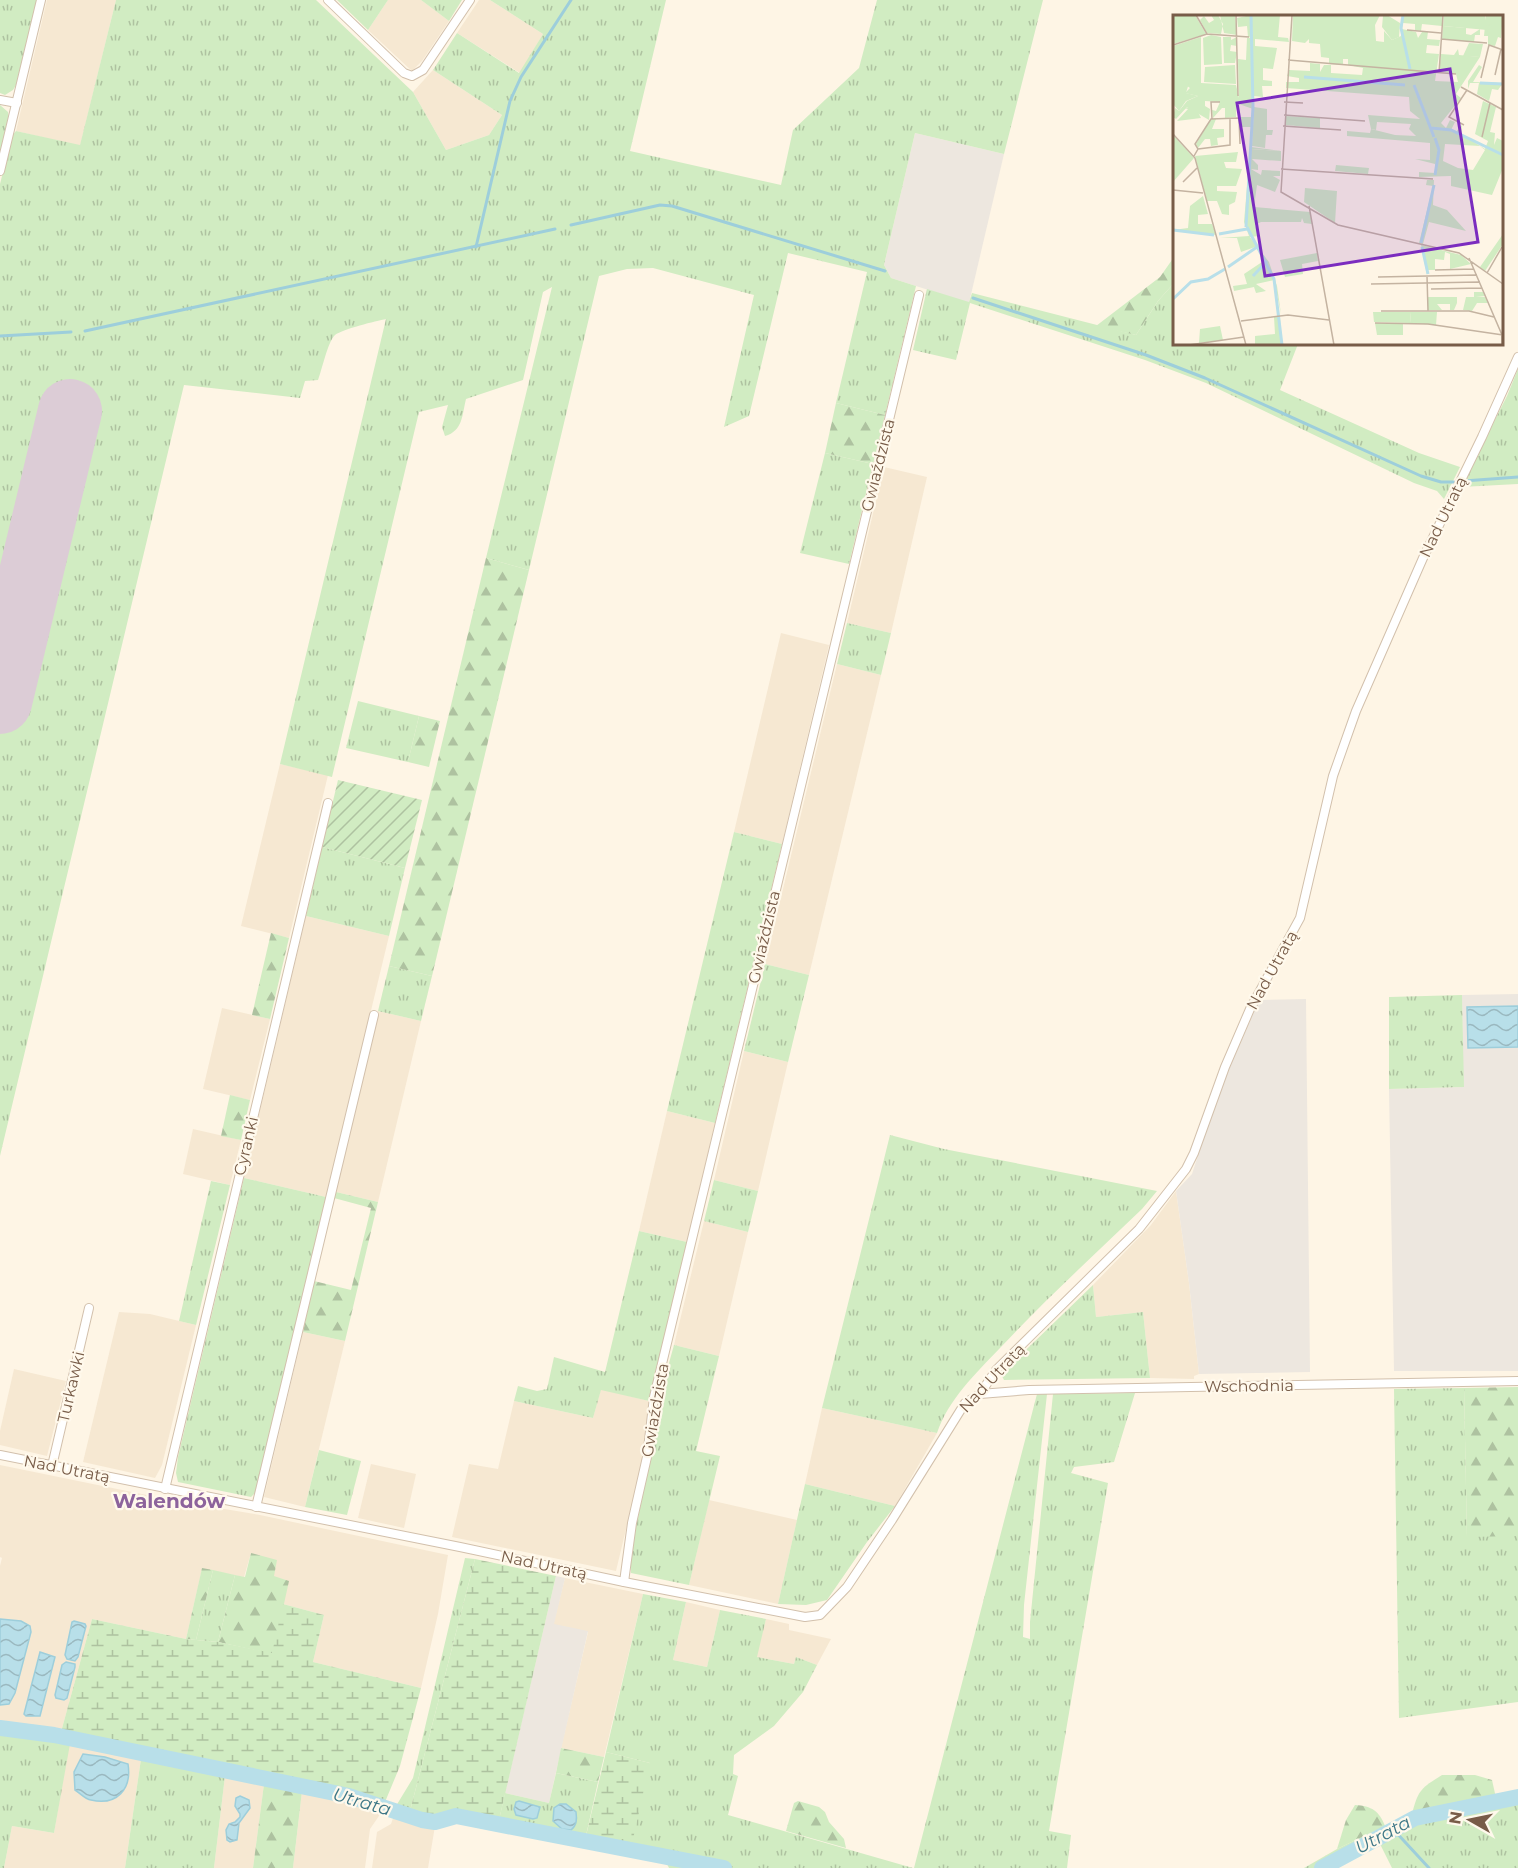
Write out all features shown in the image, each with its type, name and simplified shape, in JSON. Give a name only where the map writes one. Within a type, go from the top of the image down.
[{"type":"street","points":[[0,171],[40,0]]},
{"type":"street","points":[[328,0],[404,72],[412,76],[423,70],[470,0]]},
{"type":"street","points":[[0,100],[17,103]]},
{"type":"street","name":"Gwiaździsta","points":[[624,1582],[632,1523],[647,1457],[654,1397],[919,294]]},
{"type":"street","name":"Nad Utratą","points":[[0,1455],[624,1582],[805,1617],[820,1614],[847,1587],[965,1403],[980,1394],[996,1370],[1139,1229],[1186,1169],[1225,1067],[1250,1010],[1300,918],[1333,776],[1356,711],[1423,558],[1518,357]]},
{"type":"street","name":"Cyranki","points":[[165,1488],[328,803]]},
{"type":"street","points":[[256,1507],[374,1015]]},
{"type":"street","name":"Turkawki","points":[[52,1466],[89,1308]]},
{"type":"street","name":"Wschodnia","points":[[980,1394],[1039,1390],[1518,1381]]},
{"type":"shaded area","points":[[47,0],[116,0],[80,146],[16,131]]},
{"type":"shaded area","points":[[388,0],[421,0],[449,21],[422,61],[412,71],[368,30]]},
{"type":"shaded area","points":[[479,0],[490,0],[543,34],[520,73],[457,33]]},
{"type":"shaded area","points":[[433,70],[502,115],[489,135],[446,150],[413,92]]},
{"type":"shaded area","points":[[915,133],[1004,154],[969,303],[891,278],[884,265]]},
{"type":"shaded area","points":[[884,467],[927,477],[891,633],[847,623]]},
{"type":"shaded area","points":[[781,633],[829,645],[782,844],[734,832]]},
{"type":"shaded area","points":[[837,664],[881,675],[809,975],[765,964]]},
{"type":"shaded area","points":[[280,764],[328,775],[289,938],[241,926]]},
{"type":"shaded area","points":[[306,916],[389,936],[326,1197],[244,1178]]},
{"type":"shaded area","points":[[1518,994],[1518,1371],[1394,1371],[1389,1089],[1463,1087],[1462,995]]},
{"type":"shaded area","points":[[1306,999],[1310,1372],[1199,1374],[1176,1191],[1192,1174],[1217,1097],[1259,1000]]},
{"type":"shaded area","points":[[222,1008],[270,1019],[250,1100],[203,1089]]},
{"type":"shaded area","points":[[378,1011],[421,1021],[378,1202],[336,1192]]},
{"type":"shaded area","points":[[744,1051],[788,1062],[758,1191],[714,1180]]},
{"type":"shaded area","points":[[667,1111],[715,1123],[687,1242],[639,1231]]},
{"type":"shaded area","points":[[193,1129],[241,1140],[230,1185],[183,1174]]},
{"type":"shaded area","points":[[1176,1191],[1199,1374],[1194,1376],[1194,1379],[1150,1378],[1143,1312],[1096,1317],[1093,1285],[1151,1225]]},
{"type":"shaded area","points":[[704,1221],[748,1232],[719,1356],[674,1345]]},
{"type":"shaded area","points":[[119,1312],[150,1314],[196,1325],[162,1465],[155,1478],[83,1462]]},
{"type":"shaded area","points":[[303,1332],[345,1341],[305,1507],[264,1497]]},
{"type":"shaded area","points":[[14,1369],[66,1381],[47,1456],[0,1445],[0,1431]]},
{"type":"shaded area","points":[[601,1389],[649,1401],[647,1441],[616,1571],[452,1537],[469,1464],[498,1469],[514,1401],[593,1418]]},
{"type":"shaded area","points":[[822,1408],[937,1433],[895,1506],[805,1484]]},
{"type":"shaded area","points":[[371,1464],[416,1474],[404,1528],[358,1518]]},
{"type":"shaded area","points":[[0,1465],[171,1500],[260,1515],[448,1555],[438,1614],[421,1688],[313,1662],[324,1615],[283,1604],[288,1581],[273,1576],[251,1553],[244,1577],[202,1569],[186,1639],[92,1619],[61,1732],[0,1721],[0,1566],[2,1558],[0,1557]]},
{"type":"shaded area","points":[[709,1500],[797,1520],[778,1604],[689,1585]]},
{"type":"shaded area","points":[[556,1576],[565,1578],[554,1624],[588,1631],[549,1803],[505,1793]]},
{"type":"shaded area","points":[[565,1578],[643,1594],[604,1757],[561,1748],[588,1632],[553,1625]]},
{"type":"shaded area","points":[[686,1602],[720,1610],[707,1667],[673,1660]]},
{"type":"shaded area","points":[[766,1619],[789,1624],[789,1630],[831,1639],[817,1665],[796,1657],[794,1664],[756,1657]]},
{"type":"shaded area","points":[[69,1744],[141,1759],[125,1868],[4,1868],[12,1826],[54,1833]]},
{"type":"shaded area","points":[[225,1776],[264,1784],[253,1868],[214,1868]]},
{"type":"shaded area","points":[[302,1791],[383,1810],[370,1829],[365,1868],[293,1868]]},
{"type":"shaded area","points":[[394,1815],[428,1826],[435,1826],[428,1868],[372,1868],[377,1832],[391,1824]]},
{"type":"green space","points":[[0,0],[37,0],[16,85],[5,95],[0,93]]},
{"type":"green space","points":[[116,0],[316,0],[413,92],[446,150],[489,135],[502,115],[433,70],[457,33],[519,73],[543,34],[490,0],[666,0],[630,151],[781,185],[793,130],[859,68],[877,0],[1043,0],[1004,154],[915,133],[884,265],[891,278],[916,286],[885,415],[836,403],[867,272],[788,253],[749,416],[724,427],[754,295],[653,268],[627,269],[599,276],[529,570],[486,558],[552,287],[543,292],[523,380],[466,399],[458,426],[451,434],[445,436],[442,427],[448,405],[419,412],[332,777],[280,764],[386,319],[335,335],[318,380],[305,381],[300,398],[184,385],[0,1156],[0,184],[12,136],[16,131],[80,145]]},
{"type":"green space","points":[[337,0],[388,0],[368,30]]},
{"type":"green space","points":[[421,0],[462,0],[449,21]]},
{"type":"green space","points":[[0,105],[8,112],[9,120],[0,156]]},
{"type":"green space","points":[[1173,258],[1173,284],[1158,301],[1136,335],[1096,326],[1160,277]]},
{"type":"green space","points":[[1173,284],[1173,345],[1298,345],[1280,390],[1419,453],[1460,467],[1444,499],[1437,491],[1414,483],[1206,383],[1145,360],[970,303],[956,360],[913,350],[927,289],[969,302],[972,293],[1136,335],[1158,301]]},
{"type":"green space","points":[[1518,369],[1518,484],[1461,487],[1507,396]]},
{"type":"green space","points":[[836,403],[885,415],[873,464],[825,453]]},
{"type":"green space","points":[[825,453],[873,464],[849,564],[800,553]]},
{"type":"green space","points":[[486,558],[529,570],[432,976],[389,966]]},
{"type":"green space","points":[[847,623],[891,633],[881,675],[837,664]]},
{"type":"green space","points":[[358,701],[419,716],[408,762],[346,748]]},
{"type":"green space","points":[[419,716],[440,721],[429,767],[408,762]]},
{"type":"green space","points":[[338,780],[422,800],[405,868],[322,847]]},
{"type":"green space","points":[[734,832],[782,844],[715,1123],[667,1111]]},
{"type":"green space","points":[[322,847],[405,868],[389,936],[306,916]]},
{"type":"green space","points":[[271,933],[289,938],[270,1019],[252,1015]]},
{"type":"green space","points":[[765,964],[809,975],[788,1062],[744,1051]]},
{"type":"green space","points":[[389,966],[432,976],[421,1021],[378,1011]]},
{"type":"green space","points":[[1462,995],[1464,1087],[1389,1089],[1389,997]]},
{"type":"green space","points":[[230,1095],[250,1100],[241,1140],[221,1136]]},
{"type":"green space","points":[[890,1135],[944,1149],[1157,1191],[1142,1209],[1034,1312],[972,1377],[948,1409],[937,1433],[822,1408]]},
{"type":"green space","points":[[244,1178],[326,1197],[255,1493],[251,1497],[178,1482],[176,1473]]},
{"type":"green space","points":[[714,1180],[758,1191],[748,1232],[704,1221]]},
{"type":"green space","points":[[211,1181],[230,1185],[196,1325],[179,1321]]},
{"type":"green space","points":[[336,1192],[378,1202],[345,1341],[303,1332],[314,1281],[351,1290],[371,1208],[334,1198]]},
{"type":"green space","points":[[639,1231],[687,1242],[649,1401],[601,1390],[593,1418],[514,1401],[518,1386],[537,1391],[547,1389],[554,1357],[605,1372]]},
{"type":"green space","points":[[1093,1285],[1096,1317],[1143,1312],[1150,1378],[1004,1380],[1001,1374]]},
{"type":"green space","points":[[674,1345],[719,1356],[696,1451],[720,1456],[689,1585],[631,1573],[631,1550],[654,1443],[656,1417]]},
{"type":"green space","points":[[1518,1387],[1518,1536],[1467,1537],[1464,1388]]},
{"type":"green space","points":[[1464,1388],[1467,1536],[1518,1536],[1518,1702],[1399,1718],[1394,1389]]},
{"type":"green space","points":[[1135,1393],[1114,1462],[1074,1467],[1071,1473],[1108,1483],[1049,1831],[1071,1835],[1067,1868],[914,1868],[1037,1394],[1047,1394],[1024,1605],[1023,1637],[1030,1639],[1053,1394]]},
{"type":"green space","points":[[319,1450],[361,1461],[347,1515],[305,1507]]},
{"type":"green space","points":[[805,1484],[895,1506],[827,1600],[806,1605],[778,1604]]},
{"type":"green space","points":[[251,1553],[277,1560],[274,1576],[289,1581],[273,1654],[218,1642],[235,1575],[245,1577]]},
{"type":"green space","points":[[465,1558],[475,1559],[410,1811],[431,1818],[454,1812],[499,1820],[505,1793],[549,1803],[556,1773],[598,1782],[585,1840],[650,1763],[606,1752],[643,1594],[686,1602],[673,1660],[707,1667],[720,1610],[766,1619],[757,1657],[794,1664],[796,1657],[817,1665],[803,1692],[774,1726],[734,1755],[733,1774],[738,1776],[728,1815],[913,1868],[669,1868],[667,1864],[463,1822],[428,1826],[341,1799],[225,1776],[214,1868],[125,1868],[141,1759],[70,1744],[54,1833],[12,1826],[4,1868],[0,1868],[0,1721],[224,1765],[361,1795],[396,1806],[413,1778]]},
{"type":"green space","points":[[475,1559],[556,1576],[499,1820],[454,1812],[431,1818],[410,1811]]},
{"type":"green space","points":[[202,1568],[213,1570],[196,1640],[186,1639]]},
{"type":"green space","points":[[213,1570],[235,1575],[218,1642],[196,1640]]},
{"type":"green space","points":[[283,1604],[324,1615],[313,1662],[421,1688],[400,1766],[385,1802],[224,1765],[61,1732],[92,1619],[186,1639],[218,1642],[272,1653]]},
{"type":"green space","points":[[561,1748],[604,1757],[598,1782],[556,1773]]},
{"type":"green space","points":[[606,1752],[650,1763],[631,1848],[585,1840]]},
{"type":"green space","points":[[1442,1775],[1475,1775],[1492,1780],[1496,1798],[1412,1814],[1421,1790]]},
{"type":"green space","points":[[264,1784],[302,1791],[293,1868],[253,1868]]},
{"type":"green space","points":[[1518,1794],[1518,1868],[1392,1868],[1379,1842],[1329,1868],[1304,1868],[1407,1815]]},
{"type":"green space","points":[[798,1801],[819,1807],[825,1812],[829,1822],[844,1839],[846,1848],[786,1831],[794,1803]]},
{"type":"green space","points":[[1355,1805],[1374,1810],[1385,1826],[1337,1849],[1346,1820]]},
{"type":"water","points":[[1518,1006],[1518,1047],[1468,1048],[1467,1007]]},
{"type":"water","points":[[0,1619],[21,1621],[30,1626],[31,1632],[15,1693],[9,1704],[0,1705]]},
{"type":"water","points":[[74,1621],[86,1626],[75,1661],[67,1659],[65,1655]]},
{"type":"water","points":[[40,1652],[55,1657],[40,1716],[26,1716],[24,1714]]},
{"type":"water","points":[[66,1662],[75,1664],[75,1667],[67,1698],[64,1700],[56,1698],[55,1695],[62,1665]]},
{"type":"water","points":[[83,1754],[105,1757],[128,1764],[128,1781],[121,1794],[115,1798],[100,1801],[89,1799],[75,1790],[74,1772]]},
{"type":"water","points":[[240,1796],[249,1800],[250,1808],[239,1823],[237,1840],[230,1842],[227,1840],[226,1830],[229,1824],[240,1817],[235,1806],[236,1798]]},
{"type":"water","points":[[516,1802],[540,1807],[537,1818],[516,1815],[514,1809]]},
{"type":"water","points":[[560,1804],[566,1804],[576,1812],[576,1822],[571,1830],[562,1829],[553,1821],[554,1808]]},
{"type":"waterway","points":[[476,247],[510,101],[521,77],[571,0]]},
{"type":"waterway","points":[[571,225],[660,205],[672,206],[885,271]]},
{"type":"waterway","points":[[85,331],[555,229]]},
{"type":"waterway","points":[[973,298],[1146,355],[1205,378],[1421,476],[1441,482],[1454,482]]},
{"type":"waterway","points":[[0,336],[71,332]]},
{"type":"waterway","points":[[1464,481],[1518,477]]},
{"type":"waterway","name":"Utrata","points":[[0,1728],[54,1735],[349,1796],[422,1820],[435,1822],[456,1816],[724,1868]]},
{"type":"waterway","name":"Utrata","points":[[1322,1868],[1415,1818],[1518,1797]]},
{"type":"waterway","points":[[1393,1829],[1429,1868]]},
{"type":"runway","points":[[0,702],[70,411]]},
{"type":"district","name":"Walendów","points":[[169,1501]]}]
